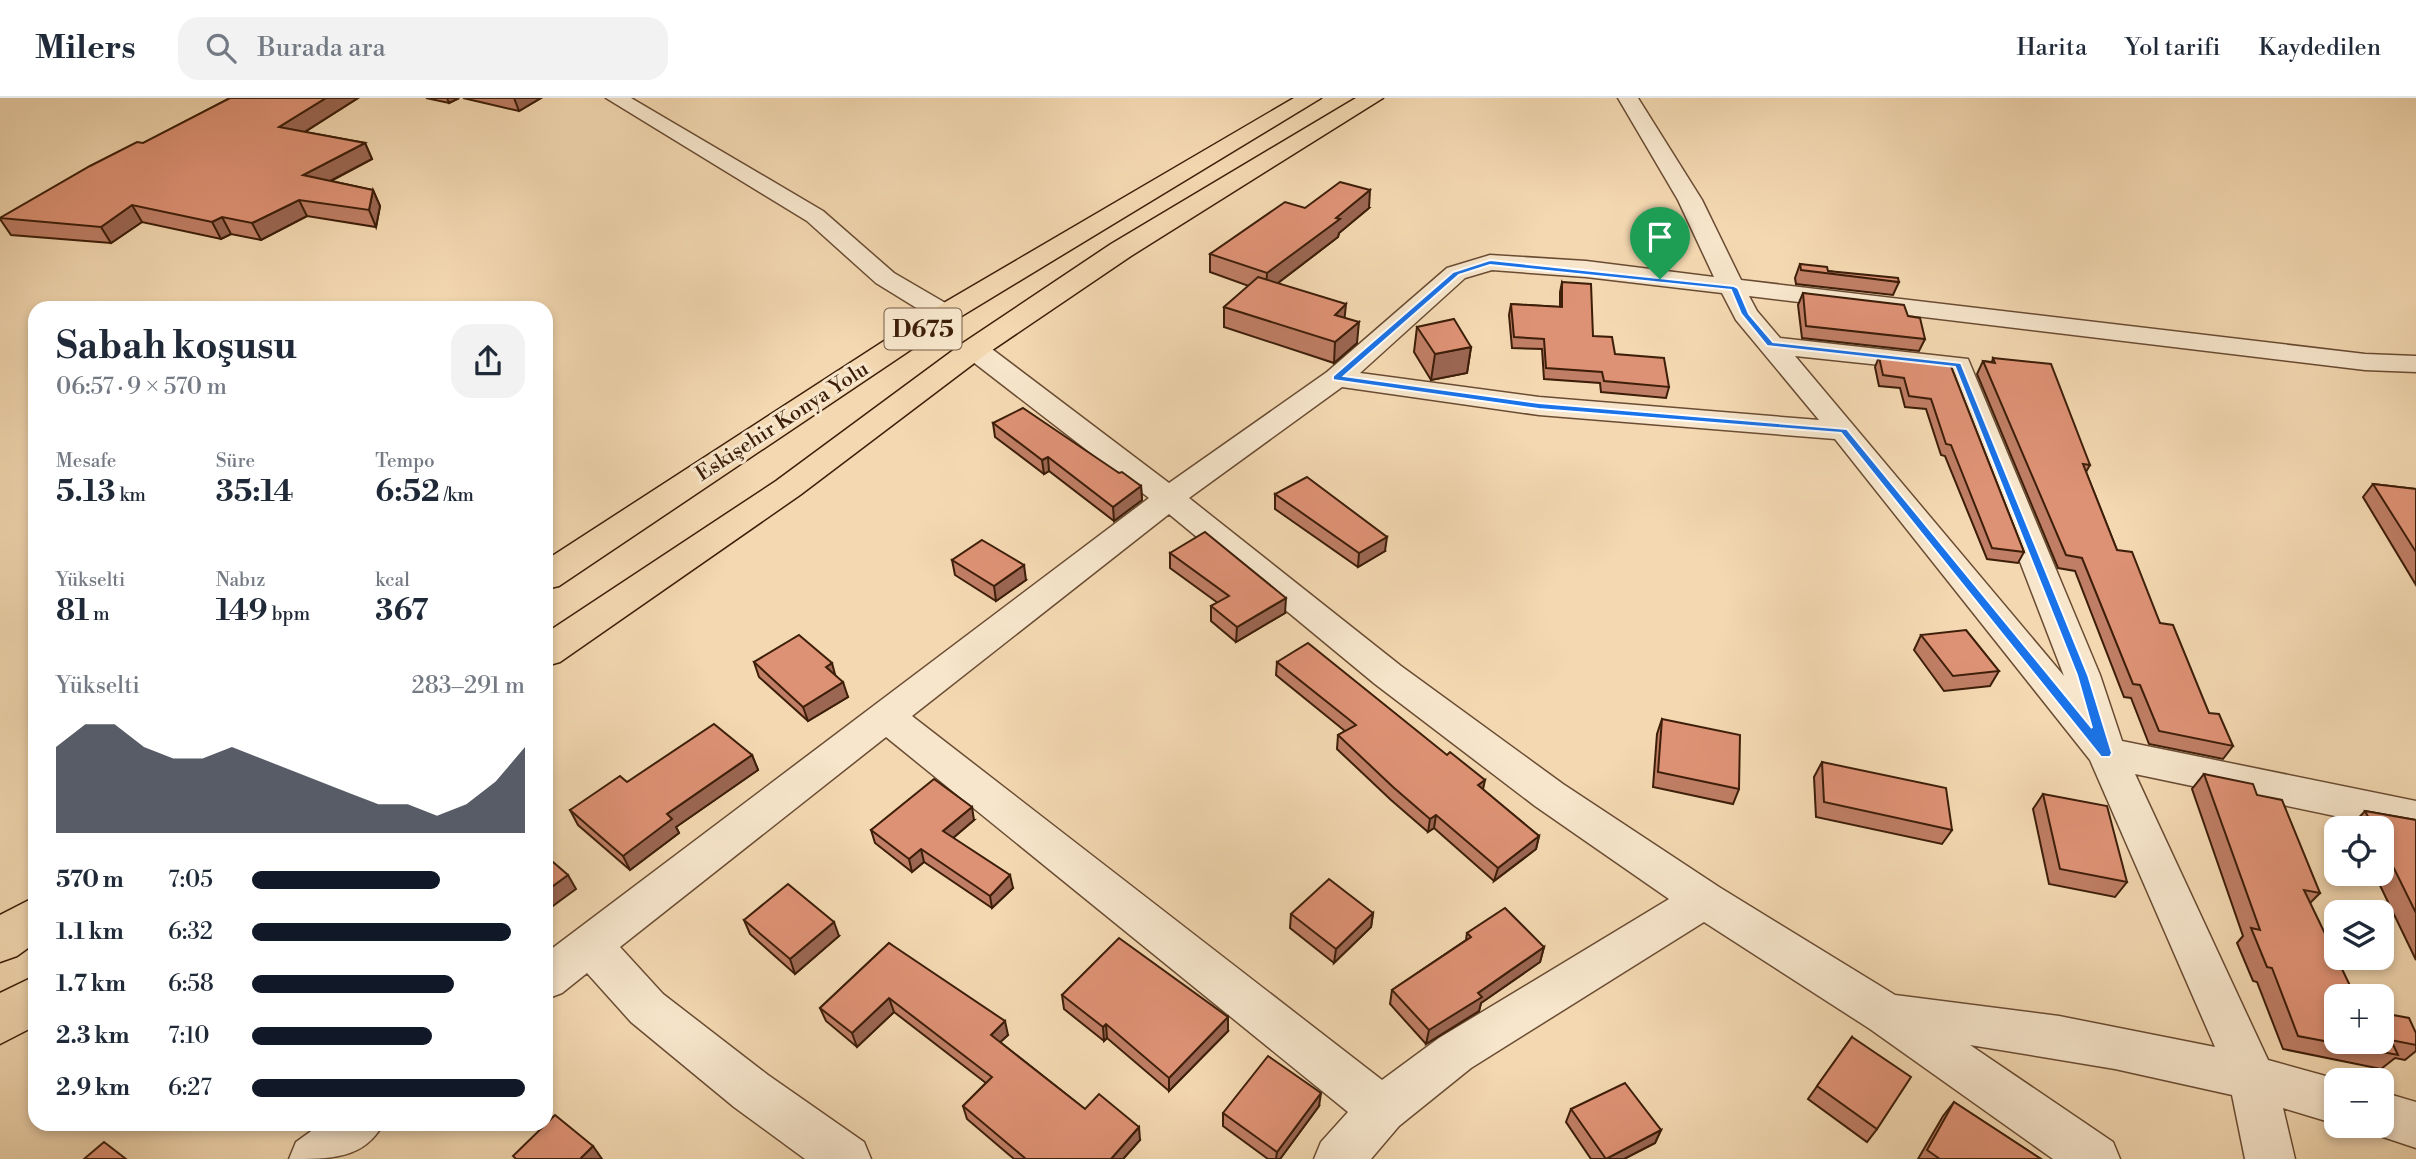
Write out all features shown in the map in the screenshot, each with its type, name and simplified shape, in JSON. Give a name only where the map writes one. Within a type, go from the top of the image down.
[{"type":"highway","name":"Eskişehir Konya Yolu","points":[[553,572],[945,314],[1310,98]]},
{"type":"highway","name":"D675","points":[[974,349],[1121,250],[1373,98]]},
{"type":"highway","name":"Eskişehir Konya Yolu","points":[[553,647],[788,488],[974,349]]},
{"type":"highway","points":[[0,941],[28,922]]},
{"type":"highway","points":[[0,1021],[28,1003]]},
{"type":"street","points":[[616,98],[816,216],[885,278],[945,314]]},
{"type":"street","points":[[1628,98],[1690,200],[1745,314],[1844,431],[2106,753],[2416,817]]},
{"type":"street","points":[[553,974],[1169,498],[1337,378],[1456,273],[1490,262],[1586,270],[2365,362],[2416,364]]},
{"type":"street","points":[[1770,345],[1958,365],[2082,675],[2106,753],[2250,1075],[2270,1159]]},
{"type":"street","points":[[974,349],[1169,498],[1399,683],[1549,796],[1704,901],[1886,1014],[2095,1159]]},
{"type":"street","points":[[1337,378],[1539,406],[1844,431]]},
{"type":"street","points":[[886,716],[1276,1023],[1382,1110]]},
{"type":"street","points":[[1339,1159],[1382,1110],[1455,1053],[1704,901]]},
{"type":"street","points":[[590,945],[647,1008],[751,1091],[846,1159]]},
{"type":"street","points":[[1886,1014],[1981,1024],[2250,1075],[2324,1097]]},
{"type":"street","points":[[2394,1119],[2416,1125]]},
{"type":"street","points":[[314,1159],[350,1131]]},
{"type":"building","points":[[230,98],[326,98],[279,127],[365,143],[303,175],[373,190],[369,210],[299,200],[252,223],[222,217],[212,222],[132,205],[101,227],[0,218],[90,166],[137,142],[143,143]]},
{"type":"building","points":[[1340,182],[1370,190],[1336,218],[1340,219],[1267,273],[1210,254],[1285,202],[1305,208]]},
{"type":"building","points":[[1800,264],[1827,267],[1828,271],[1898,278],[1899,282],[1801,270]]},
{"type":"building","points":[[1258,277],[1346,304],[1335,315],[1359,322],[1335,342],[1224,307]]},
{"type":"building","points":[[1562,282],[1591,284],[1593,336],[1612,337],[1615,354],[1664,358],[1669,387],[1604,381],[1602,372],[1546,368],[1544,339],[1514,337],[1511,304],[1562,307]]},
{"type":"building","points":[[1803,293],[1904,305],[1908,316],[1920,318],[1925,339],[1806,326]]},
{"type":"building","points":[[1454,319],[1471,347],[1435,354],[1417,327]]},
{"type":"building","points":[[1879,357],[1950,364],[2024,552],[1992,548],[1951,445],[1946,444],[1931,399],[1909,396],[1904,378],[1883,375]]},
{"type":"building","points":[[1993,358],[2051,364],[2090,465],[2083,464],[2117,550],[2132,552],[2160,623],[2173,625],[2209,713],[2219,714],[2233,746],[2159,731],[2140,685],[2133,684],[2082,558],[2066,555],[1983,361],[1995,363]]},
{"type":"building","points":[[1023,408],[1141,486],[1113,507],[1048,457],[1042,460],[993,423]]},
{"type":"building","points":[[1307,477],[1387,537],[1359,553],[1275,494]]},
{"type":"building","points":[[2373,484],[2416,489],[2416,552]]},
{"type":"building","points":[[1205,532],[1286,598],[1237,627],[1211,606],[1229,596],[1170,553]]},
{"type":"building","points":[[982,540],[1024,565],[994,586],[952,560]]},
{"type":"building","points":[[1966,630],[1999,671],[1953,676],[1921,635]]},
{"type":"building","points":[[799,635],[832,663],[826,667],[843,682],[803,707],[754,662]]},
{"type":"building","points":[[1308,643],[1447,755],[1450,752],[1485,780],[1478,785],[1539,836],[1498,868],[1436,815],[1430,819],[1338,735],[1356,725],[1277,662]]},
{"type":"building","points":[[1662,719],[1740,735],[1739,789],[1658,772]]},
{"type":"building","points":[[714,724],[752,755],[667,814],[672,819],[623,856],[570,810],[620,776],[627,782]]},
{"type":"building","points":[[1822,762],[1946,788],[1952,830],[1824,802]]},
{"type":"building","points":[[2204,774],[2253,784],[2257,795],[2282,800],[2320,893],[2304,890],[2324,932],[2324,970],[2342,970],[2349,984],[2324,984],[2324,1041],[2298,1036],[2272,968],[2267,967],[2251,928],[2260,930]]},
{"type":"building","points":[[934,779],[972,807],[943,831],[1010,875],[990,896],[921,849],[909,859],[871,830]]},
{"type":"building","points":[[2043,794],[2107,806],[2127,882],[2060,869]]},
{"type":"building","points":[[2365,811],[2393,816],[2368,816]]},
{"type":"building","points":[[2394,816],[2416,820],[2416,913],[2394,868]]},
{"type":"building","points":[[553,862],[568,875],[553,886]]},
{"type":"building","points":[[1329,879],[1373,913],[1336,949],[1291,914]]},
{"type":"building","points":[[788,884],[834,922],[790,959],[744,920]]},
{"type":"building","points":[[1505,908],[1544,947],[1478,993],[1482,997],[1429,1030],[1392,990],[1471,937],[1467,933]]},
{"type":"building","points":[[1119,938],[1228,1017],[1169,1078],[1106,1024],[1103,1027],[1062,995]]},
{"type":"building","points":[[889,943],[1005,1021],[991,1035],[1085,1109],[1099,1094],[1139,1127],[1111,1159],[1026,1159],[963,1106],[992,1077],[889,998],[852,1033],[820,1008]]},
{"type":"building","points":[[2394,1015],[2409,1018],[2416,1033],[2416,1045],[2394,1041]]},
{"type":"building","points":[[1852,1037],[1911,1077],[1877,1129],[1817,1086]]},
{"type":"building","points":[[1268,1056],[1321,1093],[1277,1152],[1223,1113]]},
{"type":"building","points":[[1625,1083],[1661,1130],[1606,1159],[1571,1109]]},
{"type":"building","points":[[1954,1102],[2041,1159],[1940,1159],[1927,1150]]},
{"type":"building","points":[[555,1115],[593,1146],[580,1159],[516,1159],[513,1156],[539,1131],[553,1131]]},
{"type":"building","points":[[104,1142],[126,1159],[84,1159]]},
{"type":"route","points":[[1490,262],[1660,279],[1734,288],[1745,314],[1770,345],[1958,365],[2004,473],[2082,675],[2106,753],[1844,431],[1539,406],[1337,378],[1456,273],[1490,262]]}]
